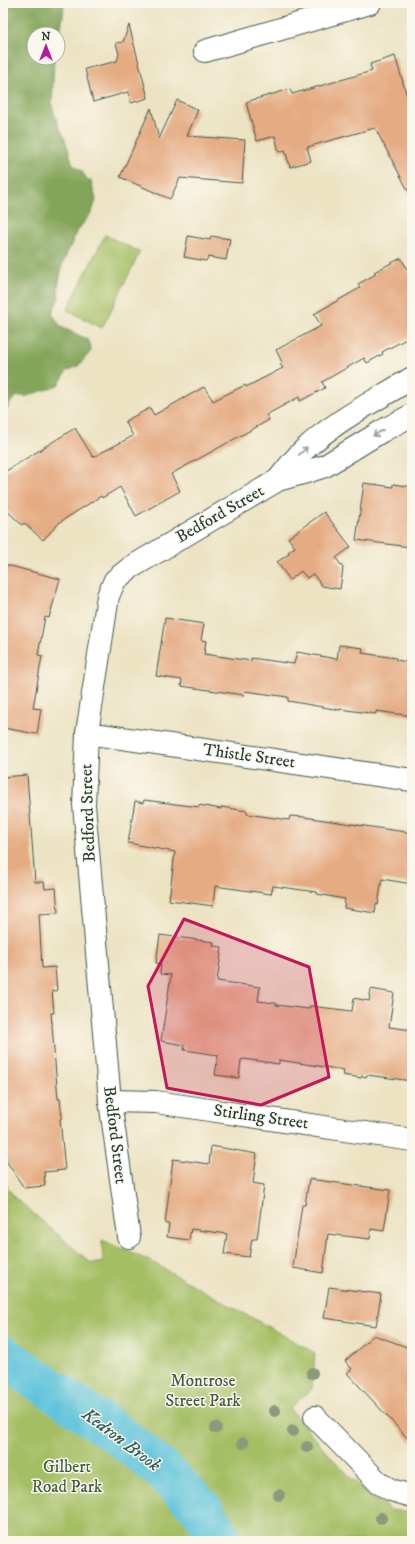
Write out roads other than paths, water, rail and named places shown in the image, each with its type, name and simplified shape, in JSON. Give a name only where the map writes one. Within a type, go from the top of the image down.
[{"type":"street","points":[[205,51],[370,3]]},
{"type":"street","name":"Bedford Street","points":[[278,480],[303,450],[318,438],[412,378]]},
{"type":"street","name":"Bedford Street","points":[[129,1237],[110,1101],[84,805],[87,733],[108,596],[115,580],[130,568],[278,480],[303,474],[325,466],[382,431],[409,419]]},
{"type":"street","name":"Thistle Street","points":[[87,733],[412,780]]},
{"type":"street","name":"Stirling Street","points":[[110,1101],[156,1102],[412,1140]]},
{"type":"street","points":[[315,1417],[379,1483],[392,1490],[412,1496]]},
{"type":"waterway","name":"Kedron Brook","points":[[3,1356],[120,1436],[159,1467],[201,1508],[222,1541]]},
{"type":"park label","name":"Montrose Street Park","points":[[203,1391]]},
{"type":"park label","name":"Gilbert Road Park","points":[[67,1477]]}]
